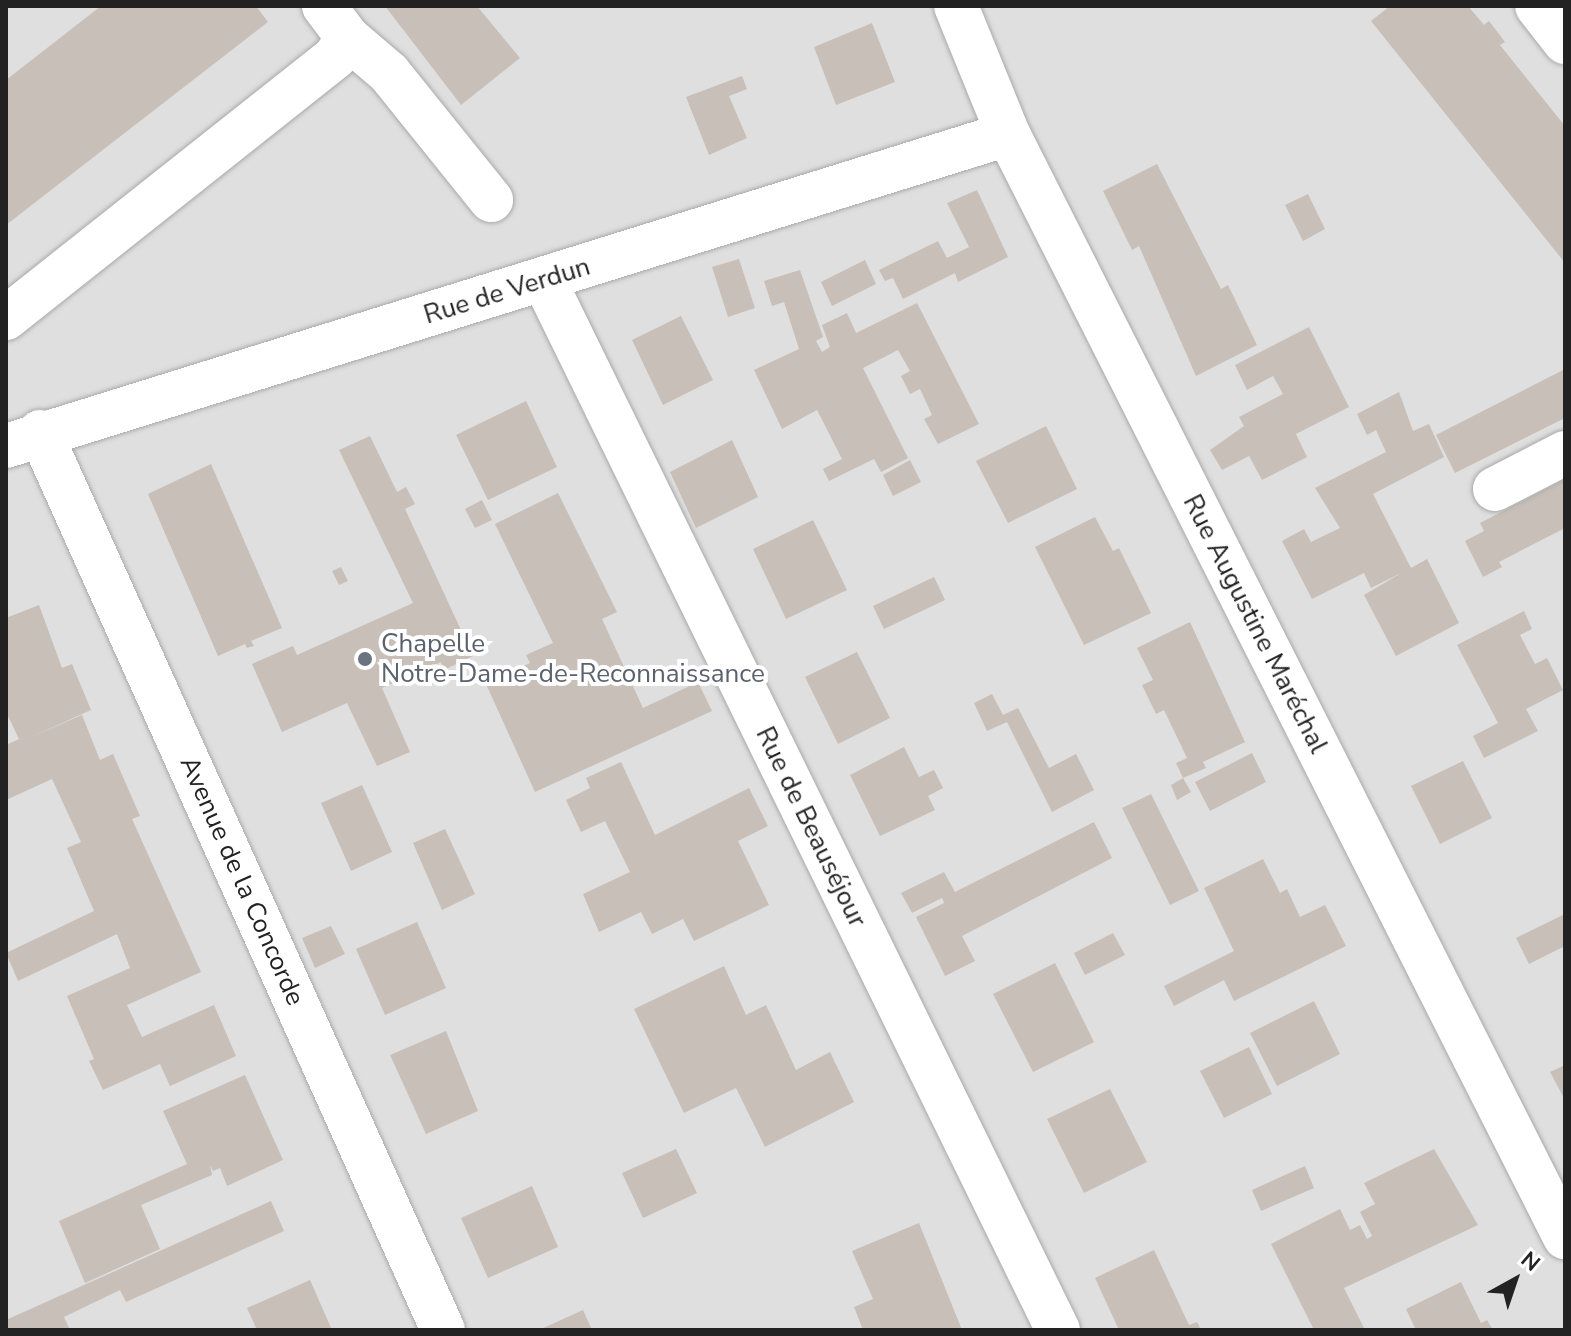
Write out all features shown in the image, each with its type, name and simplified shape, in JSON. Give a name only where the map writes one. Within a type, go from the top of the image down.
[{"type":"street","name":"Rue Augustine Maréchal","points":[[956,6],[1008,134],[1565,1237]]},
{"type":"street","points":[[1537,6],[1565,42]]},
{"type":"street","points":[[336,22],[389,73],[491,200]]},
{"type":"street","points":[[6,318],[335,57],[336,22]]},
{"type":"street","name":"Rue de Verdun","points":[[23,439],[1008,134]]},
{"type":"street","name":"Rue de Beauséjour","points":[[544,280],[1058,1330]]},
{"type":"street","name":"Avenue de la Concorde","points":[[23,439],[443,1330]]},
{"type":"street","points":[[1495,489],[1565,453]]},
{"type":"shaded area","points":[[6,6],[1565,6],[1565,1330],[6,1330]]},
{"type":"building","points":[[101,6],[256,6],[268,22],[6,225],[6,80]]},
{"type":"building","points":[[385,6],[477,6],[520,58],[461,105]]},
{"type":"building","points":[[1390,6],[1468,6],[1484,25],[1489,21],[1505,42],[1500,45],[1565,126],[1565,263],[1371,21]]},
{"type":"building","points":[[872,23],[895,82],[836,105],[814,47]]},
{"type":"building","points":[[742,76],[747,89],[729,96],[747,138],[709,155],[686,97]]},
{"type":"building","points":[[1157,164],[1221,289],[1228,285],[1257,345],[1196,376],[1139,246],[1132,250],[1103,191]]},
{"type":"building","points":[[977,190],[1008,257],[958,282],[955,273],[903,299],[893,278],[885,281],[879,270],[938,241],[947,258],[969,247],[947,203]]},
{"type":"building","points":[[1308,194],[1325,229],[1303,241],[1285,205]]},
{"type":"building","points":[[739,259],[755,308],[728,317],[712,267]]},
{"type":"building","points":[[865,260],[876,284],[832,306],[821,282]]},
{"type":"building","points":[[800,270],[823,337],[816,341],[822,352],[830,347],[822,325],[847,313],[856,333],[917,303],[979,424],[938,444],[924,419],[932,415],[920,389],[910,394],[901,376],[910,371],[898,350],[863,368],[908,458],[881,472],[874,459],[829,481],[823,469],[842,459],[817,410],[782,429],[754,370],[799,349],[784,302],[772,306],[764,281]]},
{"type":"building","points":[[681,316],[713,380],[663,405],[632,340]]},
{"type":"building","points":[[1309,327],[1349,407],[1296,434],[1307,457],[1262,480],[1249,456],[1222,470],[1210,450],[1244,426],[1239,417],[1283,394],[1273,376],[1247,390],[1235,365]]},
{"type":"building","points":[[1565,369],[1565,418],[1455,473],[1436,435]]},
{"type":"building","points":[[1399,392],[1413,431],[1429,424],[1444,457],[1373,494],[1411,568],[1427,559],[1459,623],[1396,656],[1364,595],[1403,572],[1371,588],[1364,573],[1312,599],[1282,541],[1304,529],[1311,542],[1340,528],[1315,488],[1386,452],[1376,430],[1367,435],[1357,414]]},
{"type":"building","points":[[526,401],[557,467],[488,500],[456,435]]},
{"type":"building","points":[[1046,426],[1077,489],[1008,523],[976,461]]},
{"type":"building","name":"Chapelle Notre-Dame-de-Reconnaissance","points":[[370,436],[397,492],[406,487],[415,504],[405,509],[473,656],[444,670],[441,662],[382,688],[410,752],[377,766],[347,703],[282,732],[252,664],[293,646],[297,655],[413,603],[339,450]]},
{"type":"building","points":[[732,440],[758,497],[696,528],[670,472]]},
{"type":"building","points":[[910,460],[921,482],[893,496],[883,475]]},
{"type":"building","points":[[211,464],[282,628],[251,641],[254,646],[247,648],[245,644],[218,656],[148,494]]},
{"type":"building","points":[[1565,479],[1565,528],[1499,562],[1502,567],[1483,577],[1465,541],[1484,531],[1480,523]]},
{"type":"building","points":[[558,493],[617,612],[602,619],[643,708],[698,682],[712,711],[535,792],[486,684],[530,663],[526,655],[553,643],[495,524]]},
{"type":"building","points":[[482,500],[492,520],[475,528],[465,509]]},
{"type":"building","points":[[1095,517],[1113,551],[1119,548],[1151,613],[1084,645],[1035,547]]},
{"type":"building","points":[[813,520],[847,590],[786,619],[753,549]]},
{"type":"building","points":[[341,567],[348,581],[339,585],[332,571]]},
{"type":"building","points":[[934,577],[945,600],[884,629],[873,606]]},
{"type":"building","points":[[39,605],[62,668],[72,664],[91,710],[27,739],[82,715],[100,760],[113,754],[140,816],[132,819],[201,972],[127,1005],[142,1037],[214,1005],[236,1056],[170,1086],[160,1064],[103,1090],[89,1061],[94,1059],[67,996],[130,968],[117,934],[18,981],[6,953],[94,911],[67,848],[81,842],[52,779],[6,800],[6,745],[19,739],[6,712],[6,618]]},
{"type":"building","points":[[1524,611],[1532,629],[1520,635],[1535,664],[1547,658],[1563,690],[1526,709],[1538,731],[1484,758],[1473,736],[1498,723],[1457,645]]},
{"type":"building","points":[[1190,622],[1245,742],[1203,762],[1206,768],[1183,778],[1176,763],[1187,758],[1164,710],[1156,714],[1142,685],[1153,680],[1137,648]]},
{"type":"building","points":[[857,652],[890,718],[838,744],[805,677]]},
{"type":"building","points":[[992,694],[1003,715],[1018,708],[1049,768],[1076,754],[1094,790],[1052,812],[1007,722],[987,731],[974,703]]},
{"type":"building","points":[[904,747],[919,777],[934,770],[943,788],[928,796],[935,810],[880,836],[850,775]]},
{"type":"building","points":[[1252,753],[1266,782],[1210,811],[1195,782]]},
{"type":"building","points":[[1463,761],[1492,818],[1440,844],[1411,786]]},
{"type":"building","points":[[621,762],[655,835],[749,788],[768,826],[738,841],[769,905],[694,941],[683,919],[652,934],[641,912],[599,932],[583,894],[630,872],[605,821],[581,832],[566,800],[590,788],[586,778]]},
{"type":"building","points":[[1183,778],[1191,792],[1177,800],[1171,785]]},
{"type":"building","points":[[362,785],[392,852],[351,871],[321,803]]},
{"type":"building","points":[[1151,794],[1199,891],[1170,905],[1122,808]]},
{"type":"building","points":[[1094,822],[1112,858],[962,936],[975,961],[945,976],[916,917],[944,903],[942,898],[912,913],[901,893],[944,872],[955,892]]},
{"type":"building","points":[[445,829],[475,894],[442,910],[413,843]]},
{"type":"building","points":[[1263,859],[1280,893],[1287,889],[1300,917],[1325,905],[1346,946],[1234,1001],[1224,980],[1174,1006],[1164,986],[1234,951],[1204,888]]},
{"type":"building","points":[[1565,914],[1565,946],[1529,964],[1516,938]]},
{"type":"building","points":[[417,922],[446,988],[385,1015],[356,949]]},
{"type":"building","points":[[331,926],[345,954],[315,968],[302,938]]},
{"type":"building","points":[[1113,933],[1125,955],[1085,975],[1074,953]]},
{"type":"building","points":[[1055,963],[1094,1042],[1033,1072],[993,994]]},
{"type":"building","points":[[724,966],[746,1015],[766,1005],[796,1070],[830,1052],[854,1102],[765,1147],[736,1088],[684,1113],[634,1009]]},
{"type":"building","points":[[1314,1001],[1340,1054],[1277,1086],[1250,1033]]},
{"type":"building","points":[[446,1031],[478,1111],[426,1134],[390,1055]]},
{"type":"building","points":[[1249,1047],[1272,1094],[1224,1118],[1200,1071]]},
{"type":"building","points":[[1565,1065],[1565,1100],[1550,1072]]},
{"type":"building","points":[[245,1075],[283,1160],[227,1186],[220,1168],[213,1171],[210,1165],[212,1175],[141,1205],[160,1249],[85,1283],[59,1221],[187,1164],[163,1111]]},
{"type":"building","points":[[1110,1089],[1147,1162],[1084,1193],[1047,1119]]},
{"type":"building","points":[[676,1149],[697,1193],[643,1218],[622,1173]]},
{"type":"building","points":[[1434,1149],[1478,1225],[1344,1288],[1365,1330],[1314,1330],[1271,1244],[1340,1209],[1350,1230],[1360,1225],[1367,1239],[1372,1236],[1360,1212],[1375,1204],[1364,1183]]},
{"type":"building","points":[[1305,1166],[1314,1188],[1261,1211],[1252,1190]]},
{"type":"building","points":[[532,1186],[558,1247],[488,1278],[461,1218]]},
{"type":"building","points":[[271,1201],[284,1231],[126,1302],[120,1290],[64,1317],[70,1330],[6,1330],[6,1320]]},
{"type":"building","points":[[919,1223],[962,1330],[863,1330],[854,1307],[873,1299],[852,1251]]},
{"type":"building","points":[[1154,1250],[1189,1325],[1197,1322],[1201,1330],[1119,1330],[1095,1278]]},
{"type":"building","points":[[310,1280],[332,1330],[257,1330],[247,1308]]},
{"type":"building","points":[[1461,1282],[1481,1323],[1487,1320],[1493,1330],[1416,1330],[1406,1309]]},
{"type":"building","points":[[583,1310],[592,1330],[539,1330]]},
{"type":"place","name":"Chapelle Notre-Dame-de-Reconnaissance","points":[[365,659]]}]
